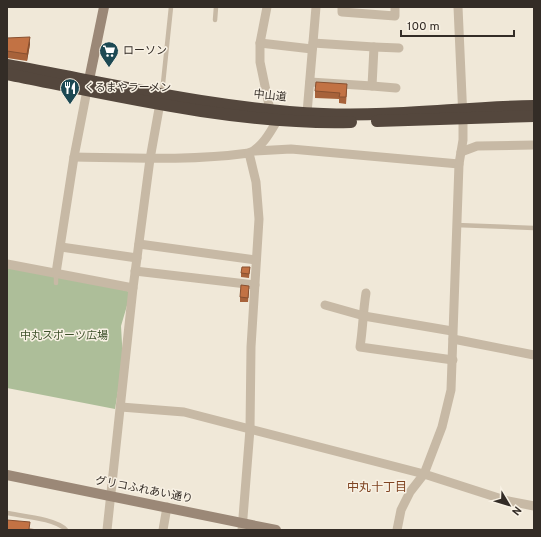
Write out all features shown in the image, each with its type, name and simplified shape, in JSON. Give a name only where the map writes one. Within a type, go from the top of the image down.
[{"type":"highway","name":"中山道","points":[[7,65],[88,85],[161,99],[216,113],[463,114],[534,116]]},
{"type":"highway","name":"中山道","points":[[7,74],[88,85]]},
{"type":"highway","name":"中山道","points":[[274,114],[325,122],[463,114],[534,106]]},
{"type":"street","points":[[56,273],[74,157],[104,7]]},
{"type":"street","points":[[243,526],[250,429],[258,219],[256,182],[252,152],[270,132],[274,114],[260,62],[260,44],[267,7]]},
{"type":"street","points":[[307,113],[316,7]]},
{"type":"street","points":[[342,7],[342,12],[394,16],[395,7]]},
{"type":"street","points":[[397,530],[401,510],[410,492],[424,474],[442,426],[451,390],[456,225],[463,114],[458,7]]},
{"type":"street","points":[[260,44],[399,48]]},
{"type":"street","points":[[372,86],[374,47]]},
{"type":"street","points":[[310,82],[396,88]]},
{"type":"street","points":[[107,530],[135,271],[150,159],[161,99]]},
{"type":"street","points":[[461,152],[476,146],[534,145]]},
{"type":"street","points":[[74,157],[150,159],[224,156],[252,152],[291,150],[459,164]]},
{"type":"street","points":[[139,244],[256,260]]},
{"type":"street","points":[[61,247],[137,258]]},
{"type":"street","points":[[7,264],[133,288]]},
{"type":"street","points":[[135,271],[255,286]]},
{"type":"street","points":[[366,293],[360,347],[453,360]]},
{"type":"street","points":[[325,305],[364,316],[534,355]]},
{"type":"street","points":[[121,407],[184,412],[424,474],[508,501],[534,506]]},
{"type":"street","name":"グリコふれあい通り","points":[[7,475],[167,507],[243,526],[276,530]]},
{"type":"street","points":[[163,530],[167,507]]},
{"type":"lane","points":[[161,99],[171,7]]},
{"type":"lane","points":[[215,20],[216,7]]},
{"type":"lane","points":[[456,225],[534,228]]},
{"type":"lane","points":[[56,273],[56,283]]},
{"type":"lane","points":[[7,513],[54,523],[62,526],[66,530]]},
{"type":"green space","name":"中丸スポーツ広場","points":[[7,267],[52,273],[131,292],[121,326],[123,361],[115,409],[7,388]]},
{"type":"building","points":[[30,37],[27,54],[7,51],[7,38]]},
{"type":"building","points":[[316,82],[347,84],[346,97],[339,97],[340,93],[315,91]]},
{"type":"building","points":[[242,267],[250,267],[249,274],[241,273]]},
{"type":"building","points":[[241,285],[249,286],[248,298],[240,297]]},
{"type":"building","points":[[7,520],[30,522],[29,529],[39,530],[7,530]]},
{"type":"place","name":"ローソン","points":[[109,68]]},
{"type":"place","name":"くるまやラーメン","points":[[70,105]]},
{"type":"district","name":"中丸十丁目","points":[[377,488]]}]
